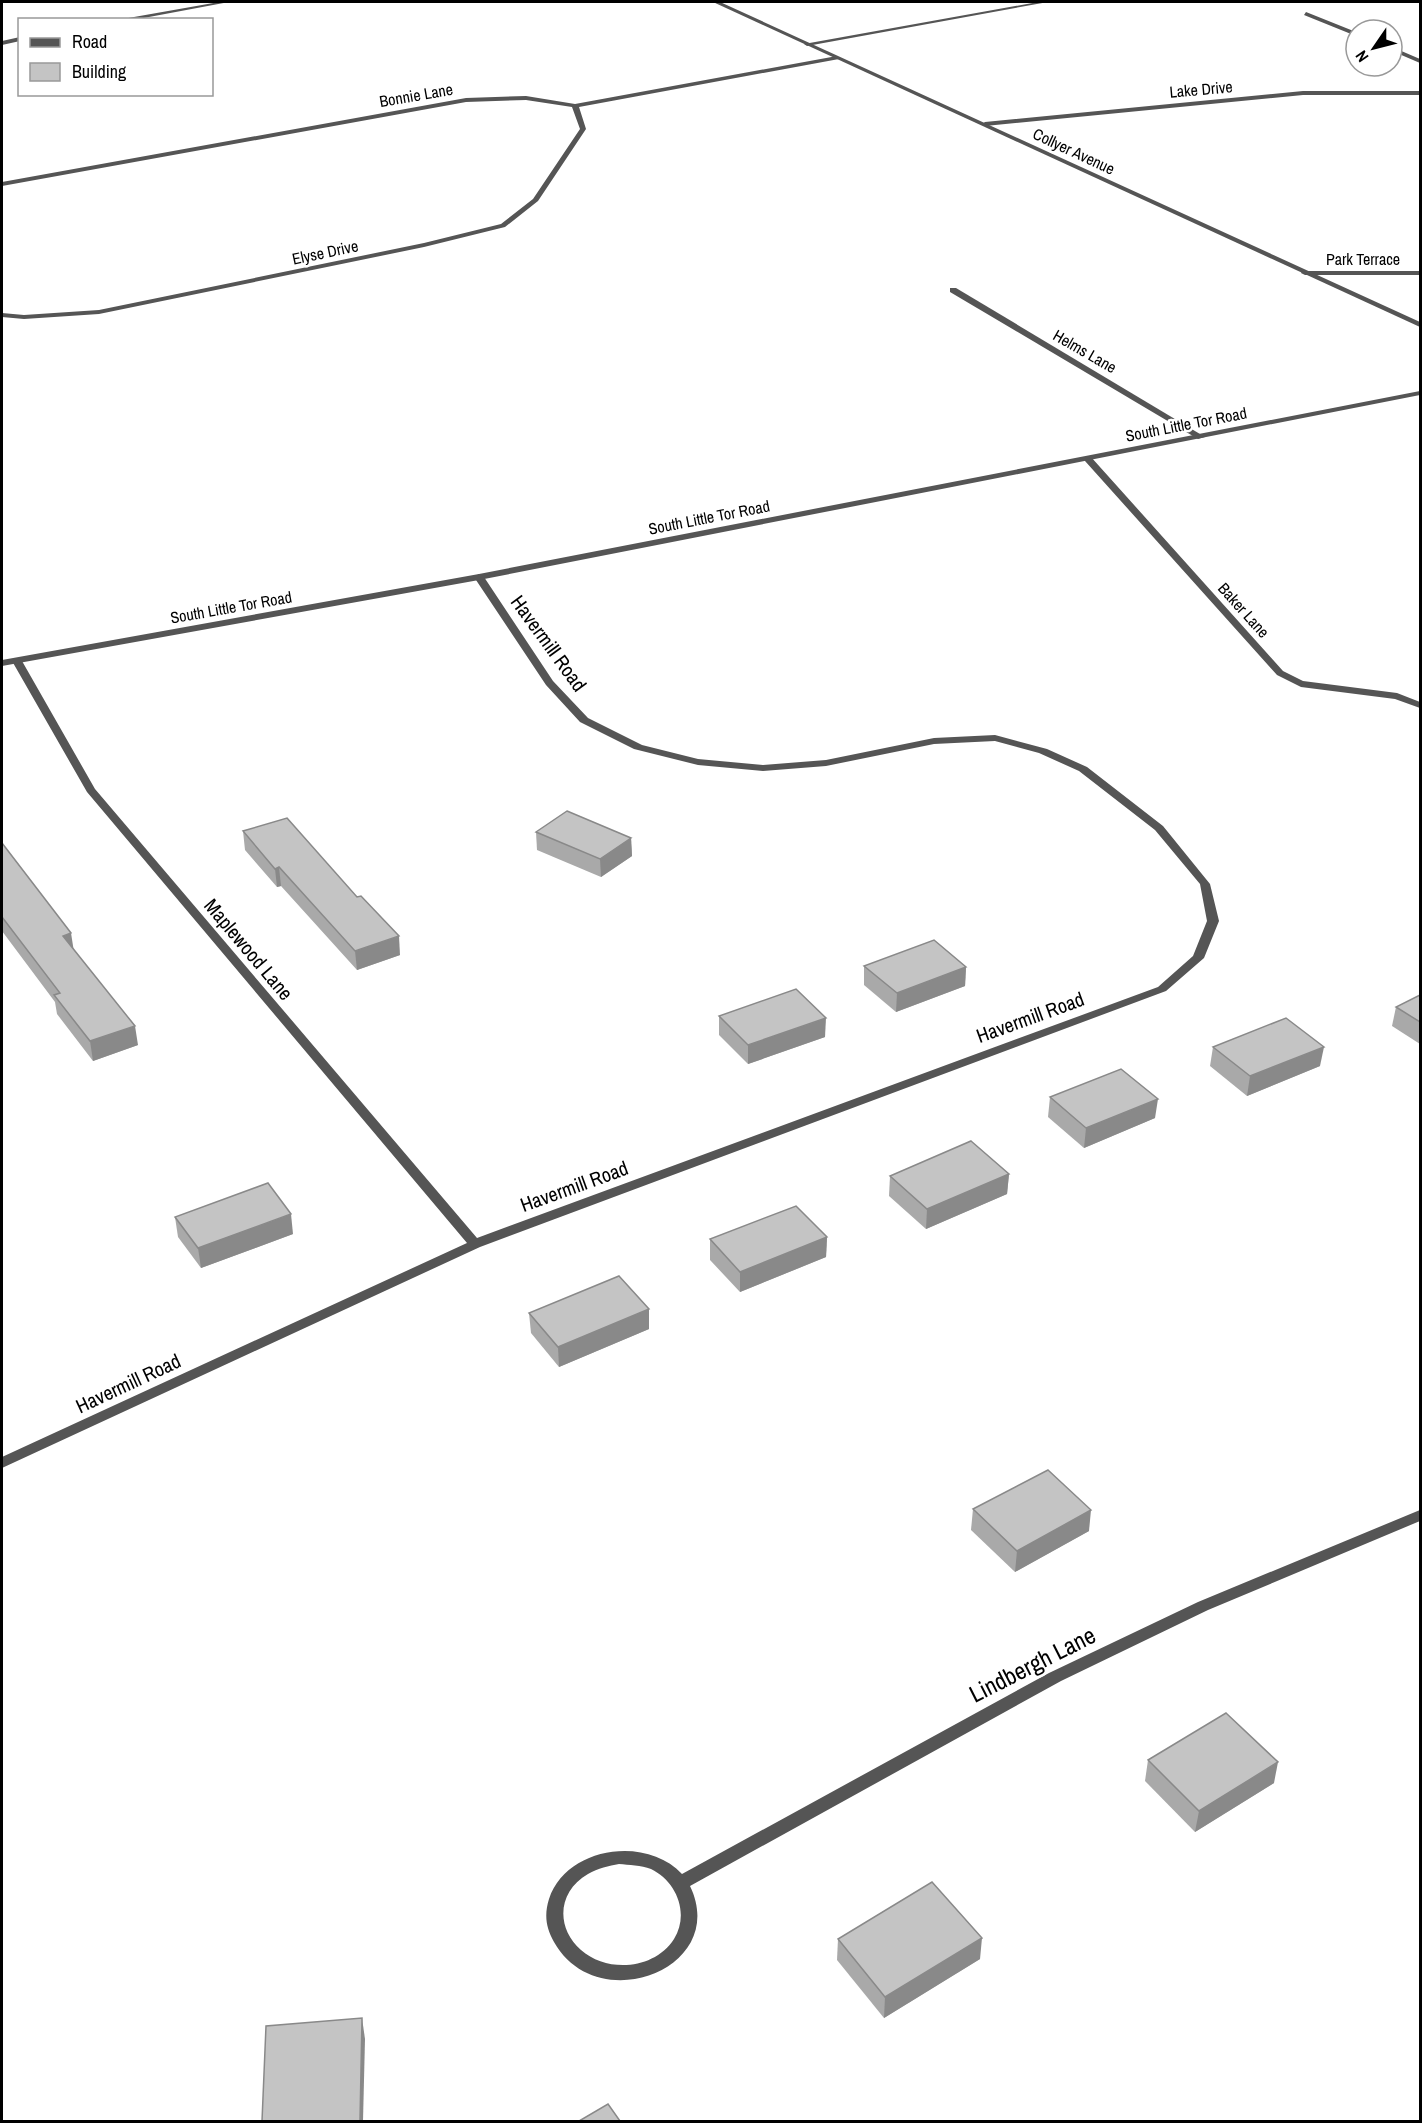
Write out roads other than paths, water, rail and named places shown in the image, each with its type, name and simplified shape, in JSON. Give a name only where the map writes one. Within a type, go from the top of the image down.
[{"type":"street","points":[[132,18],[226,2]]},
{"type":"street","name":"Collyer Avenue","points":[[716,2],[1420,325]]},
{"type":"street","points":[[807,44],[1045,2]]},
{"type":"street","points":[[1306,14],[1344,29]]},
{"type":"street","points":[[2,43],[18,39]]},
{"type":"street","points":[[1404,55],[1420,61]]},
{"type":"street","name":"Bonnie Lane","points":[[2,184],[466,100],[526,98],[575,106],[837,58]]},
{"type":"street","name":"Lake Drive","points":[[985,124],[1303,93],[1420,93]]},
{"type":"street","name":"Elyse Drive","points":[[2,315],[24,317],[99,312],[424,245],[503,226],[537,200],[583,129],[575,106]]},
{"type":"street","name":"Park Terrace","points":[[1305,273],[1420,273]]},
{"type":"street","name":"Helms Lane","points":[[953,290],[1201,436]]},
{"type":"street","name":"South Little Tor Road","points":[[2,663],[478,577],[1420,393]]},
{"type":"street","name":"Baker Lane","points":[[1088,459],[1280,673],[1301,684],[1397,696],[1420,705]]},
{"type":"street","name":"Havermill Road","points":[[2,1463],[475,1244],[1162,988],[1198,958],[1213,921],[1205,884],[1159,828],[1083,769],[1043,751],[995,738],[934,741],[826,763],[763,768],[698,762],[638,747],[584,720],[556,690],[478,577]]},
{"type":"street","name":"Maplewood Lane","points":[[17,661],[91,790],[475,1244]]},
{"type":"street","name":"Lindbergh Lane","points":[[680,1883],[1055,1677],[1203,1606],[1420,1515]]},
{"type":"street","points":[[619,1857],[642,1859],[663,1868],[680,1883],[689,1902],[690,1922],[682,1941],[663,1962],[641,1971],[616,1974],[587,1966],[569,1953],[557,1935],[554,1912],[560,1892],[577,1872],[597,1862],[619,1857]]}]
